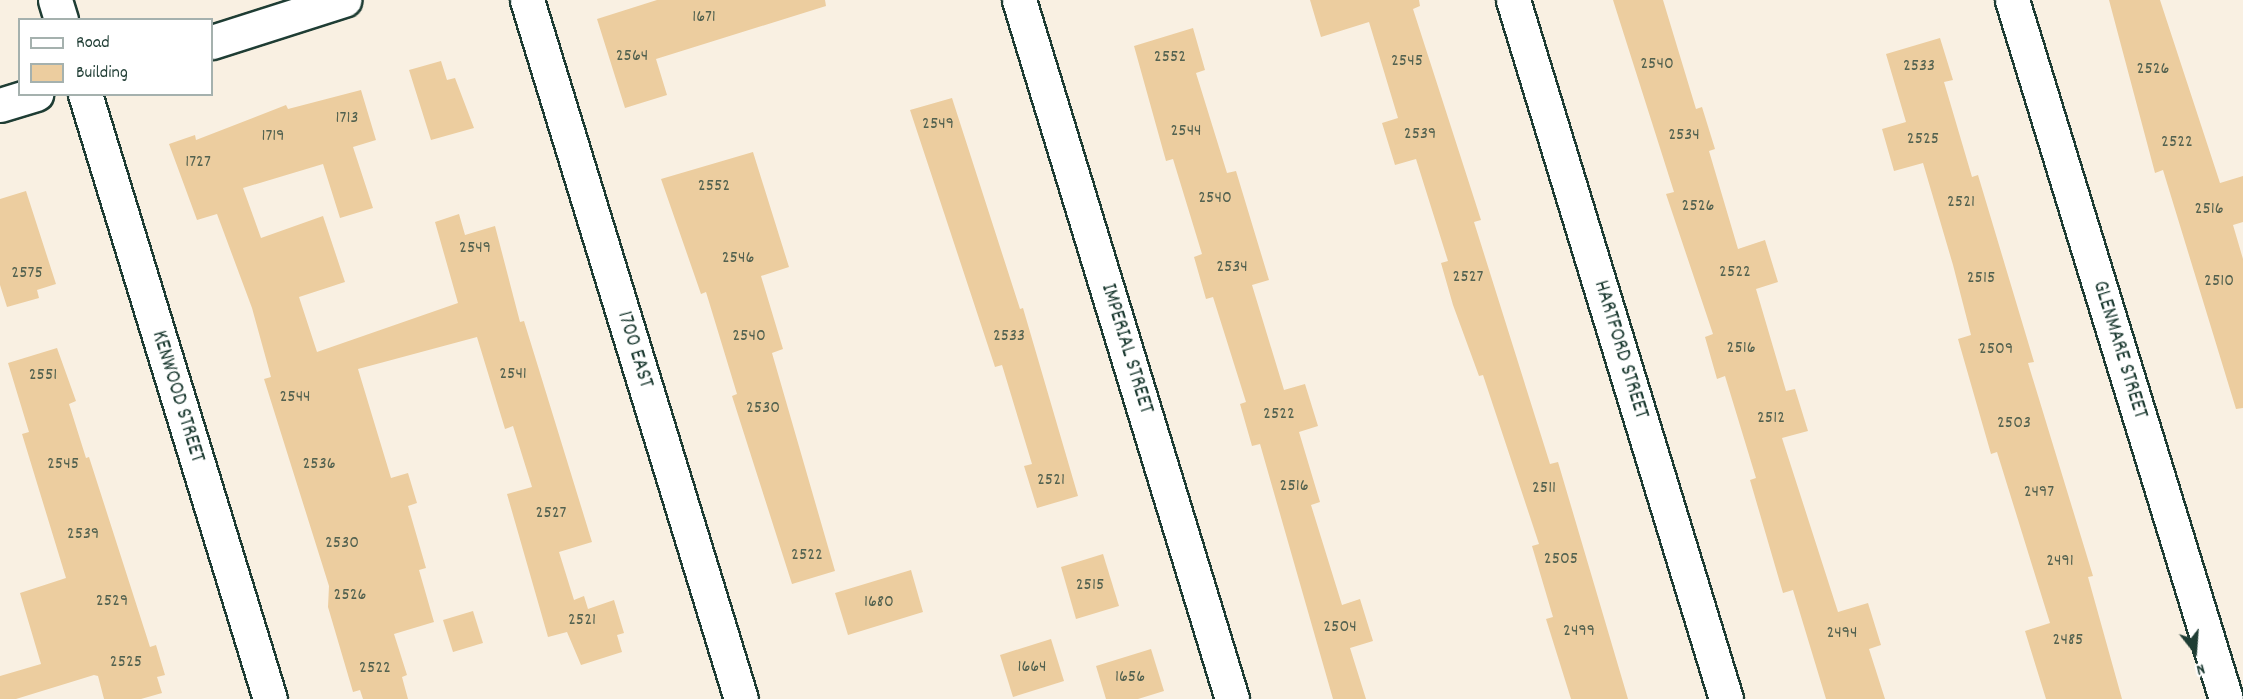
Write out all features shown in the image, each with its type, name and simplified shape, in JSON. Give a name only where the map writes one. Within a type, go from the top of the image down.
[{"type":"street","points":[[56,0],[61,18]]},
{"type":"street","points":[[213,42],[345,0]]},
{"type":"street","name":"1700 EAST","points":[[527,0],[743,698]]},
{"type":"street","name":"IMPERIAL STREET","points":[[1019,0],[1232,699]]},
{"type":"street","name":"HARTFORD STREET","points":[[1513,0],[1726,699]]},
{"type":"street","name":"GLENMARE STREET","points":[[2012,0],[2226,699]]},
{"type":"street","points":[[0,105],[29,96]]},
{"type":"street","name":"KENWOOD STREET","points":[[86,96],[270,699]]},
{"type":"building","points":[[657,0],[825,0],[826,6],[656,59],[667,95],[625,108],[597,19]]},
{"type":"building","points":[[1310,0],[1419,0],[1420,6],[1413,9],[1481,220],[1474,222],[1550,464],[1558,462],[1628,699],[1571,699],[1546,619],[1553,617],[1532,546],[1539,544],[1483,375],[1479,376],[1453,305],[1441,263],[1448,261],[1416,159],[1395,165],[1382,123],[1398,118],[1369,22],[1321,37]]},
{"type":"building","points":[[1613,0],[1663,0],[1696,109],[1702,107],[1715,149],[1709,151],[1738,249],[1765,240],[1778,282],[1756,289],[1786,391],[1795,389],[1808,431],[1782,438],[1838,612],[1868,603],[1881,645],[1869,649],[1885,699],[1826,699],[1793,590],[1783,593],[1750,480],[1756,478],[1725,376],[1717,379],[1705,337],[1713,334],[1666,194],[1674,192]]},
{"type":"building","points":[[2109,0],[2160,0],[2220,183],[2243,176],[2243,222],[2233,225],[2243,259],[2243,408],[2236,409],[2163,170],[2155,173]]},
{"type":"building","points":[[1193,28],[1205,70],[1196,73],[1227,173],[1236,171],[1269,280],[1252,285],[1284,390],[1305,384],[1318,426],[1299,432],[1320,502],[1311,505],[1342,605],[1360,599],[1373,641],[1350,648],[1366,699],[1333,699],[1260,444],[1252,446],[1240,404],[1246,402],[1213,297],[1206,299],[1194,257],[1202,254],[1173,159],[1166,161],[1134,46]]},
{"type":"building","points":[[1940,38],[1953,80],[1944,82],[1972,177],[1978,175],[2034,362],[2028,363],[2093,576],[2088,577],[2122,699],[2046,699],[2025,631],[2050,623],[1997,452],[1991,454],[1958,339],[1971,335],[1953,265],[1923,163],[1894,171],[1882,129],[1906,122],[1886,54]]},
{"type":"building","points":[[441,61],[447,80],[455,78],[474,128],[431,140],[409,70]]},
{"type":"building","points":[[361,90],[376,140],[353,147],[373,208],[340,218],[323,164],[243,188],[261,238],[323,216],[345,282],[299,297],[317,352],[458,303],[435,222],[459,214],[465,235],[495,226],[520,322],[524,321],[592,542],[559,552],[574,600],[584,596],[588,609],[614,600],[624,633],[617,635],[622,652],[581,665],[567,632],[548,637],[507,494],[532,487],[513,426],[505,429],[477,337],[358,369],[391,478],[408,473],[417,503],[408,506],[426,568],[419,570],[434,622],[394,634],[407,675],[402,677],[408,699],[363,699],[360,690],[353,692],[328,607],[329,586],[264,379],[271,377],[252,308],[217,214],[197,220],[169,144],[195,135],[196,140],[286,105],[288,109]]},
{"type":"building","points":[[952,98],[1020,309],[1023,308],[1078,496],[1037,508],[1024,466],[1032,464],[1002,365],[995,367],[910,110]]},
{"type":"building","points":[[753,152],[789,267],[761,276],[783,349],[772,353],[835,571],[792,584],[732,396],[737,394],[706,292],[701,294],[661,179]]},
{"type":"building","points":[[26,191],[56,284],[37,290],[39,298],[7,307],[0,285],[0,199]]},
{"type":"building","points":[[57,348],[76,401],[69,404],[86,458],[89,457],[150,647],[156,645],[165,675],[157,677],[162,693],[141,699],[104,699],[98,676],[94,675],[16,699],[0,699],[0,676],[41,664],[20,593],[66,578],[22,434],[29,432],[8,363]]},
{"type":"building","points":[[1103,554],[1119,606],[1076,619],[1061,567]]},
{"type":"building","points":[[911,570],[923,612],[848,635],[835,593]]},
{"type":"building","points":[[473,611],[483,643],[453,652],[443,620]]},
{"type":"building","points":[[1051,639],[1064,681],[1013,697],[1000,655]]},
{"type":"building","points":[[1151,649],[1164,691],[1138,699],[1106,699],[1096,666]]}]
